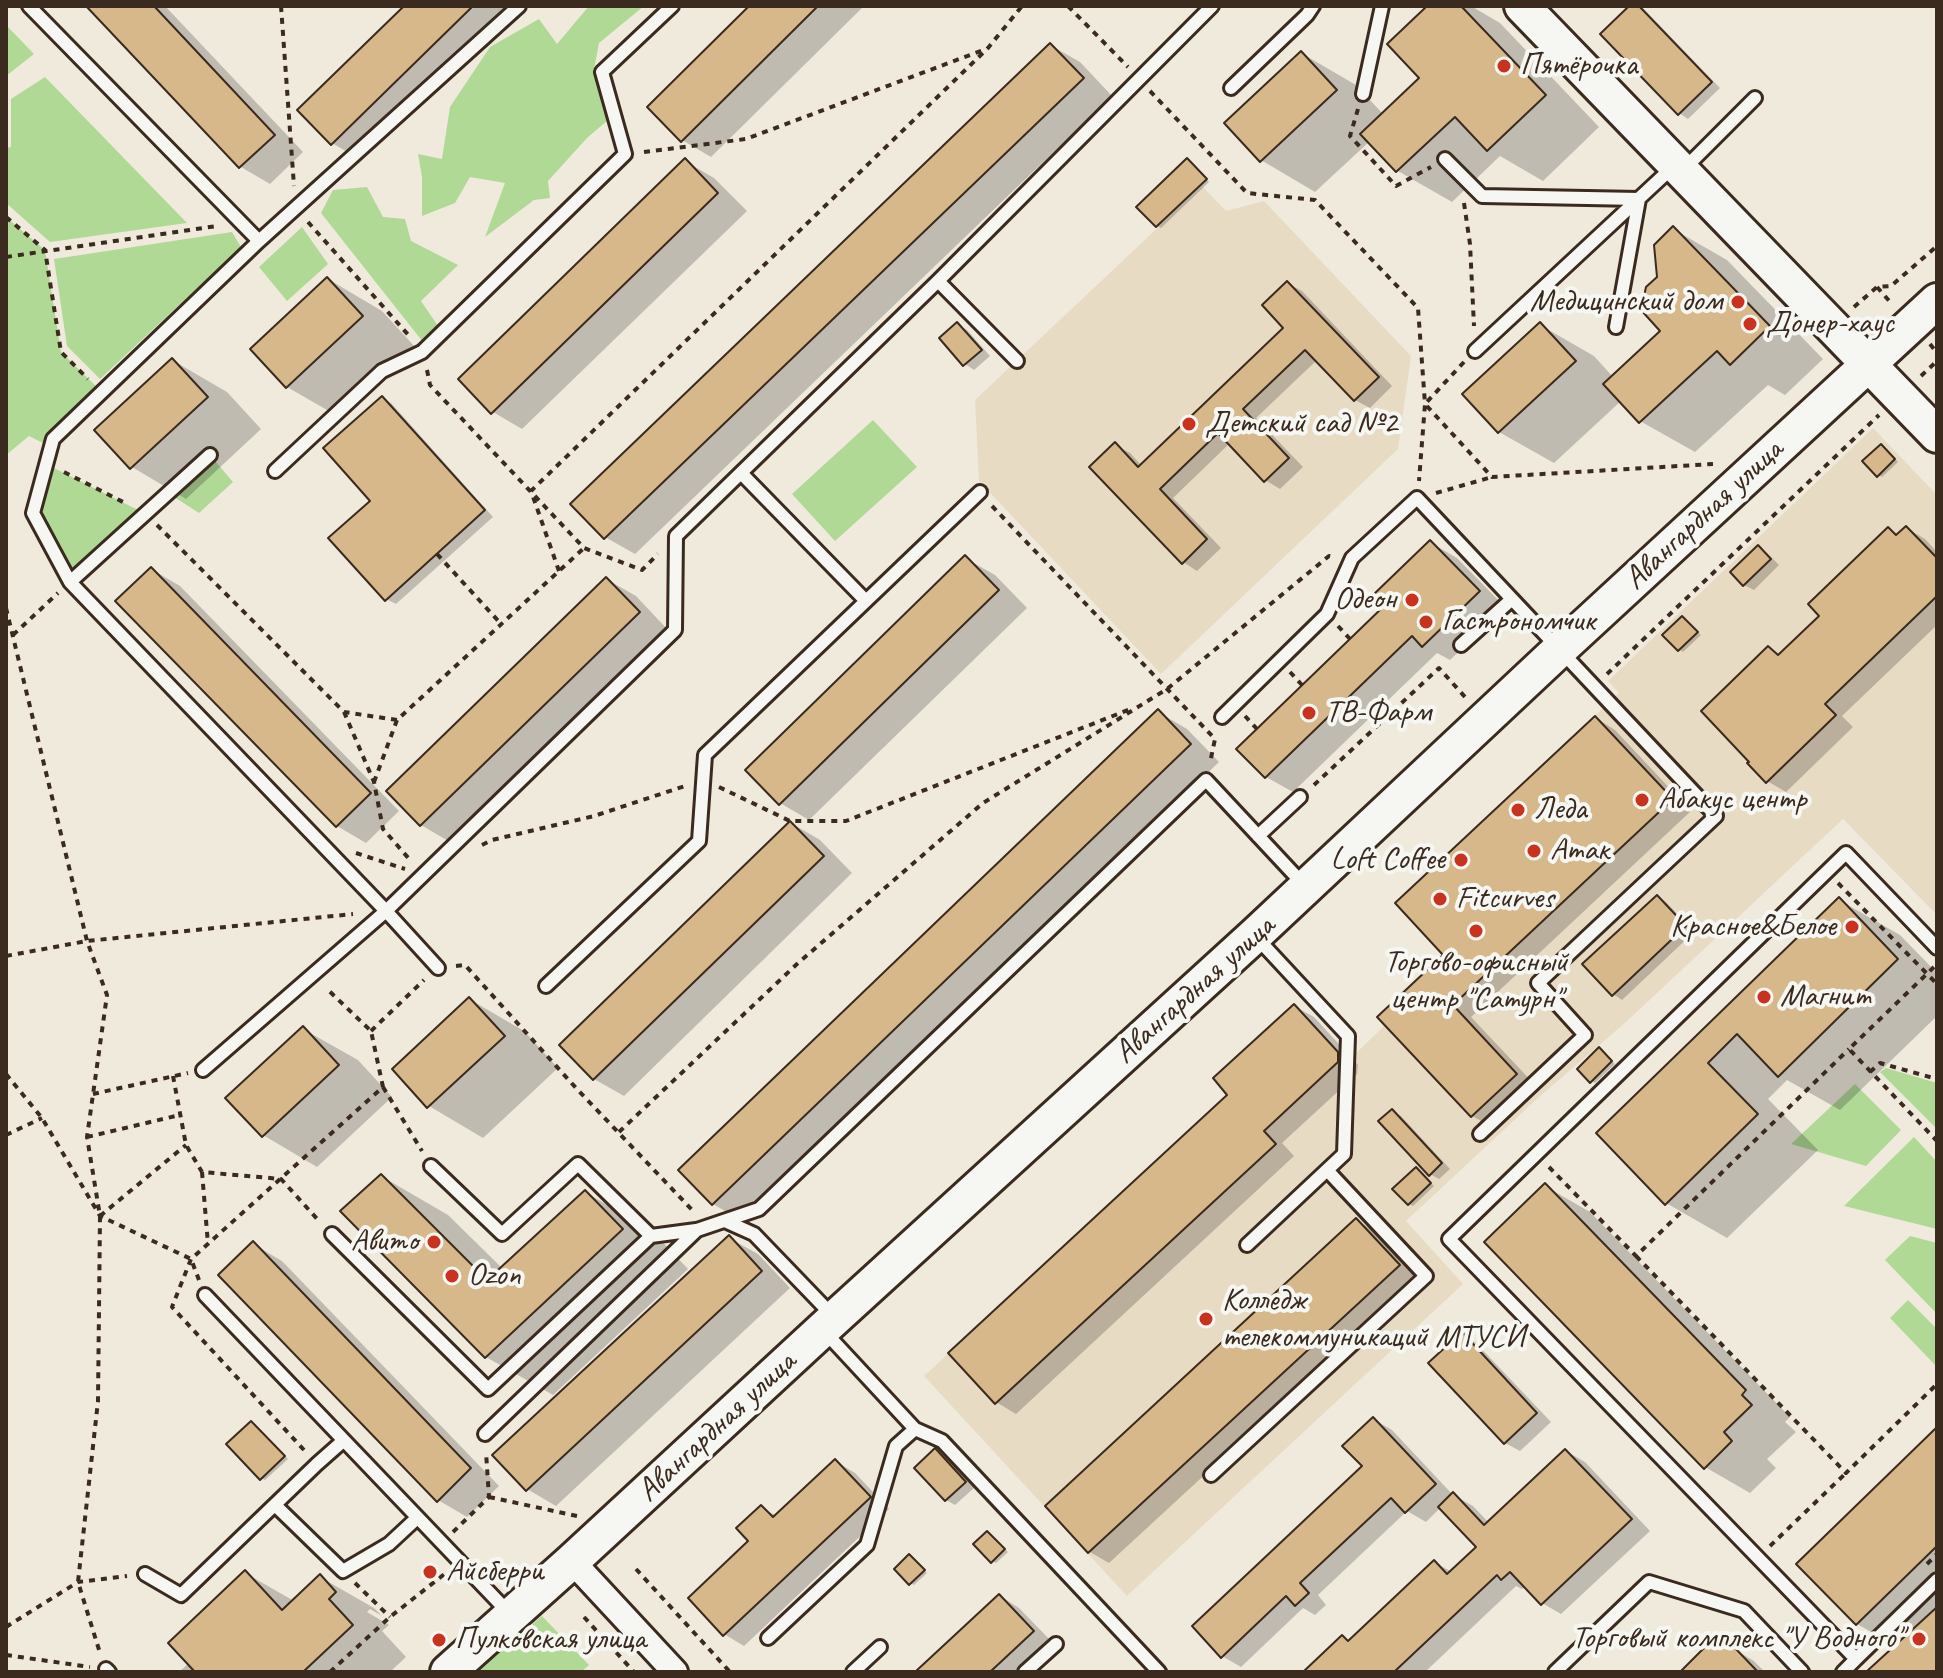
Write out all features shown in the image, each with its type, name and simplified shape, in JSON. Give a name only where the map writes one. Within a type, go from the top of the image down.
[{"type":"main road","points":[[1522,6],[1937,435]]},
{"type":"main road","name":"Авангардная улица","points":[[448,1672],[1255,935],[1937,301]]},
{"type":"street","points":[[572,1561],[675,1672]]},
{"type":"lane","points":[[29,6],[259,241]]},
{"type":"lane","points":[[438,968],[70,582],[33,513],[53,439],[259,241],[519,6]]},
{"type":"lane","points":[[275,471],[382,371],[422,352],[625,154],[602,72],[672,6]]},
{"type":"lane","points":[[203,1070],[386,911],[675,630],[676,536],[938,281],[1212,6]]},
{"type":"lane","points":[[1231,88],[1313,6]]},
{"type":"lane","points":[[1363,94],[1382,6]]},
{"type":"lane","points":[[1475,351],[1639,199],[1755,98]]},
{"type":"lane","points":[[1445,159],[1482,196],[1639,199]]},
{"type":"lane","points":[[1616,327],[1639,199]]},
{"type":"lane","points":[[938,281],[1017,361]]},
{"type":"lane","points":[[70,582],[210,455]]},
{"type":"lane","points":[[741,473],[866,601]]},
{"type":"lane","points":[[546,986],[699,841],[705,755],[980,492]]},
{"type":"lane","points":[[1222,717],[1327,614],[1352,558],[1417,498],[1716,816],[1538,983],[1585,1035],[1480,1134]]},
{"type":"lane","points":[[1461,645],[1512,599]]},
{"type":"lane","points":[[332,1234],[488,1389],[651,1236],[697,1230],[759,1209],[1206,780],[1307,887]]},
{"type":"lane","points":[[1258,836],[1300,797]]},
{"type":"lane","points":[[1856,1659],[1449,1239],[1846,853],[1937,948]]},
{"type":"lane","points":[[1247,1245],[1344,1154],[1348,1036],[1255,935]]},
{"type":"lane","points":[[431,1166],[502,1234],[578,1164],[651,1236]]},
{"type":"lane","points":[[1211,1475],[1426,1276],[1327,1170]]},
{"type":"lane","points":[[725,1221],[754,1234],[915,1429],[942,1441],[1159,1672]]},
{"type":"lane","points":[[485,1434],[697,1230]]},
{"type":"lane","points":[[205,1295],[511,1616]]},
{"type":"lane","points":[[768,1638],[867,1545],[896,1446],[915,1429]]},
{"type":"lane","points":[[145,1574],[181,1595],[343,1441]]},
{"type":"lane","points":[[275,1505],[343,1571],[389,1544],[417,1518]]},
{"type":"lane","points":[[1843,1672],[1937,1580]]},
{"type":"lane","points":[[1555,1672],[1649,1582],[1744,1611],[1802,1672]]},
{"type":"lane","points":[[1025,1672],[1056,1644]]},
{"type":"lane","points":[[853,1672],[880,1647]]},
{"type":"path","points":[[281,6],[296,208],[422,352],[430,385],[584,548],[642,570],[676,536]]},
{"type":"path","points":[[531,491],[988,48],[1022,6]]},
{"type":"path","points":[[1068,6],[1247,193],[1315,200],[1418,308],[1425,404],[1417,498],[1492,477],[1713,464]]},
{"type":"path","points":[[625,154],[746,139],[988,48]]},
{"type":"path","points":[[1363,94],[1350,136],[1396,186],[1445,159]]},
{"type":"path","points":[[1425,404],[1475,351],[1470,244],[1459,173]]},
{"type":"path","points":[[6,217],[45,250],[61,352],[102,392]]},
{"type":"path","points":[[6,257],[242,223]]},
{"type":"path","points":[[1832,326],[1877,287],[1891,286],[1937,246]]},
{"type":"path","points":[[1591,682],[1604,677],[1937,361]]},
{"type":"path","points":[[1425,404],[1492,477]]},
{"type":"path","points":[[46,464],[146,514],[344,712],[374,782],[383,829],[424,875]]},
{"type":"path","points":[[531,491],[559,571]]},
{"type":"path","points":[[980,492],[1215,739],[1206,780]]},
{"type":"path","points":[[374,782],[397,720],[584,548]]},
{"type":"path","points":[[437,554],[502,625]]},
{"type":"path","points":[[619,1132],[797,964],[983,803],[1167,689],[1329,556],[1352,558]]},
{"type":"path","points":[[13,635],[70,582]]},
{"type":"path","points":[[6,608],[87,941],[107,995],[87,1137],[100,1216],[98,1401],[78,1582],[107,1670],[6,1655]]},
{"type":"path","points":[[1300,797],[1439,668],[1465,697]]},
{"type":"path","points":[[479,847],[492,840],[594,816],[703,780],[790,821],[846,821],[1143,703]]},
{"type":"path","points":[[344,712],[397,720]]},
{"type":"path","points":[[320,842],[424,875]]},
{"type":"path","points":[[1827,871],[1937,984]]},
{"type":"path","points":[[6,956],[87,941],[386,911]]},
{"type":"path","points":[[1636,1256],[1937,963]]},
{"type":"path","points":[[371,1031],[438,968],[465,965],[576,1088],[696,1213],[725,1221]]},
{"type":"path","points":[[313,975],[371,1031],[383,1087],[431,1166]]},
{"type":"path","points":[[1849,1049],[1937,1141]]},
{"type":"path","points":[[1870,1072],[1880,1063],[1937,1079]]},
{"type":"path","points":[[93,1094],[203,1070]]},
{"type":"path","points":[[6,1074],[42,1118],[100,1216],[191,1259],[205,1295]]},
{"type":"path","points":[[173,1076],[186,1145],[202,1172],[208,1244]]},
{"type":"path","points":[[281,1179],[383,1087]]},
{"type":"path","points":[[87,1137],[180,1115]]},
{"type":"path","points":[[6,1135],[42,1118]]},
{"type":"path","points":[[100,1216],[186,1145]]},
{"type":"path","points":[[1537,1154],[1846,1473]]},
{"type":"path","points":[[202,1172],[281,1179],[332,1234]]},
{"type":"path","points":[[1758,1558],[1937,1384]]},
{"type":"path","points":[[441,1543],[489,1497],[485,1434]]},
{"type":"path","points":[[489,1497],[586,1518],[602,1533]]},
{"type":"path","points":[[330,1672],[390,1617],[459,1562]]},
{"type":"path","points":[[636,1569],[730,1672]]},
{"type":"path","points":[[343,1571],[390,1617]]},
{"type":"path","points":[[6,1627],[78,1582],[145,1574]]},
{"type":"path","points":[[584,1617],[634,1672]]},
{"type":"shaded area","name":"Детский сад №2","points":[[1202,186],[1226,211],[1264,201],[1411,356],[1398,449],[1161,674],[979,481],[975,400]]},
{"type":"shaded area","points":[[1873,428],[1937,495],[1937,915],[1843,819],[1626,1022],[1538,1098],[1406,1221],[1463,1284],[1127,1596],[924,1376],[1227,1095],[1213,1078],[1294,1004],[1343,1057],[1352,1057],[1384,1026],[1377,1017],[1424,973],[1446,958],[1395,903],[1619,693],[1608,681]]},
{"type":"green space","points":[[589,6],[644,6],[599,43],[594,69],[608,120],[548,181],[550,198],[534,200],[485,237],[505,183],[470,177],[455,203],[422,216],[422,177],[418,154],[442,159],[450,107],[490,47],[539,19],[557,44]]},
{"type":"green space","points":[[6,25],[34,54],[6,76]]},
{"type":"green space","points":[[45,77],[187,223],[50,242],[6,203],[6,148],[11,147],[11,99]]},
{"type":"green space","points":[[367,187],[383,217],[405,219],[411,241],[458,265],[421,301],[438,326],[423,342],[321,213],[333,190]]},
{"type":"green space","points":[[6,217],[45,250],[61,352],[102,392],[53,439],[45,444],[29,436],[6,455]]},
{"type":"green space","points":[[302,227],[328,264],[287,301],[259,267]]},
{"type":"green space","points":[[232,232],[241,247],[100,379],[67,346],[54,259]]},
{"type":"green space","points":[[873,420],[917,467],[835,541],[792,494]]},
{"type":"green space","points":[[210,455],[233,482],[199,513],[168,493]]},
{"type":"green space","points":[[46,464],[146,514],[70,582],[33,513]]},
{"type":"green space","points":[[1886,1068],[1937,1083],[1937,1129],[1880,1072]]},
{"type":"green space","points":[[1855,1084],[1901,1130],[1866,1166],[1791,1144]]},
{"type":"green space","points":[[1914,1137],[1937,1162],[1937,1229],[1844,1206]]},
{"type":"green space","points":[[1910,1236],[1937,1243],[1937,1314],[1885,1260]]},
{"type":"green space","points":[[1908,1300],[1937,1329],[1937,1367],[1890,1318]]},
{"type":"green space","points":[[542,1616],[589,1665],[581,1672],[475,1672]]},
{"type":"building","points":[[86,6],[154,6],[275,135],[239,168]]},
{"type":"building","points":[[404,6],[473,6],[331,145],[297,110]]},
{"type":"building","points":[[749,6],[818,6],[681,142],[647,107]]},
{"type":"building","points":[[1427,6],[1461,6],[1546,95],[1487,151],[1455,117],[1396,172],[1360,134],[1419,78],[1387,44]]},
{"type":"building","points":[[1629,6],[1639,6],[1712,82],[1678,115],[1600,34]]},
{"type":"building","points":[[1050,43],[1084,78],[604,539],[570,504]]},
{"type":"building","points":[[1301,51],[1337,90],[1260,162],[1224,123]]},
{"type":"building","points":[[685,158],[718,193],[491,414],[458,379]]},
{"type":"building","points":[[1187,158],[1207,179],[1156,227],[1136,207]]},
{"type":"building","points":[[1673,226],[1770,326],[1730,365],[1717,351],[1639,423],[1603,384],[1660,331],[1641,310],[1646,287],[1657,277],[1654,245]]},
{"type":"building","points":[[327,277],[363,316],[286,388],[250,349]]},
{"type":"building","points":[[1287,281],[1379,377],[1354,401],[1305,350],[1243,409],[1289,458],[1264,482],[1218,433],[1160,489],[1207,539],[1182,564],[1089,467],[1115,442],[1138,467],[1283,328],[1262,305]]},
{"type":"building","points":[[957,322],[982,350],[963,366],[939,338]]},
{"type":"building","points":[[1540,322],[1576,361],[1498,433],[1462,394]]},
{"type":"building","points":[[172,358],[208,397],[130,469],[94,430]]},
{"type":"building","points":[[382,396],[485,510],[385,601],[328,538],[370,501],[323,448]]},
{"type":"building","points":[[1881,444],[1895,459],[1877,477],[1862,461]]},
{"type":"building","points":[[1906,526],[1937,558],[1937,596],[1825,704],[1836,715],[1766,783],[1701,711],[1768,646],[1778,655],[1819,616],[1808,604],[1888,527],[1896,535]]},
{"type":"building","points":[[1430,540],[1480,591],[1422,647],[1412,636],[1265,778],[1236,749],[1384,606],[1373,595]]},
{"type":"building","points":[[1758,545],[1771,559],[1743,586],[1730,572]]},
{"type":"building","points":[[965,555],[999,590],[779,805],[745,770]]},
{"type":"building","points":[[151,567],[371,793],[336,827],[115,601]]},
{"type":"building","points":[[606,577],[640,612],[420,826],[386,791]]},
{"type":"building","points":[[1682,616],[1698,632],[1678,651],[1662,635]]},
{"type":"building","points":[[1158,709],[1191,744],[712,1205],[678,1170]]},
{"type":"building","name":"Торгово-офисный центр \"Сатурн\"","points":[[1595,716],[1673,799],[1453,1005],[1517,1074],[1471,1117],[1377,1017],[1443,955],[1395,903]]},
{"type":"building","points":[[790,821],[824,856],[593,1080],[559,1045]]},
{"type":"building","points":[[1657,895],[1686,926],[1612,996],[1582,964]]},
{"type":"building","points":[[1839,897],[1898,959],[1778,1077],[1737,1034],[1708,1063],[1758,1114],[1665,1205],[1596,1133]]},
{"type":"building","points":[[469,997],[505,1036],[427,1108],[392,1069]]},
{"type":"building","points":[[1294,1004],[1338,1052],[1338,1062],[1264,1131],[1276,1144],[995,1404],[948,1353],[1227,1095],[1213,1078]]},
{"type":"building","points":[[303,1026],[339,1065],[262,1137],[225,1098]]},
{"type":"building","points":[[1599,1047],[1612,1061],[1590,1083],[1577,1069]]},
{"type":"building","points":[[1392,1109],[1442,1163],[1429,1176],[1378,1121]]},
{"type":"building","points":[[1416,1167],[1431,1183],[1408,1205],[1392,1189]]},
{"type":"building","points":[[381,1174],[487,1280],[585,1190],[623,1229],[485,1358],[340,1211]]},
{"type":"building","points":[[1545,1183],[1746,1390],[1742,1395],[1752,1405],[1724,1432],[1732,1441],[1704,1469],[1484,1242]]},
{"type":"building","points":[[1356,1218],[1400,1265],[1088,1553],[1045,1506]]},
{"type":"building","points":[[729,1235],[762,1271],[526,1491],[492,1455]]},
{"type":"building","points":[[253,1241],[471,1468],[437,1502],[218,1275]]},
{"type":"building","points":[[1462,1332],[1537,1413],[1504,1444],[1428,1363]]},
{"type":"building","points":[[1373,1417],[1436,1484],[1405,1513],[1391,1498],[1300,1583],[1309,1593],[1295,1606],[1286,1596],[1221,1658],[1192,1626],[1362,1466],[1342,1446]]},
{"type":"building","points":[[251,1421],[285,1456],[260,1480],[226,1444]]},
{"type":"building","points":[[1937,1427],[1937,1546],[1856,1625],[1796,1564]]},
{"type":"building","points":[[935,1448],[966,1482],[945,1501],[914,1468]]},
{"type":"building","points":[[1565,1449],[1632,1519],[1541,1605],[1510,1572],[1501,1580],[1497,1575],[1394,1672],[1303,1672],[1342,1635],[1348,1641],[1434,1560],[1447,1574],[1476,1547],[1438,1507],[1453,1492],[1484,1525]]},
{"type":"building","points":[[835,1459],[871,1497],[723,1636],[688,1598],[748,1541],[736,1528],[761,1505],[773,1517]]},
{"type":"building","points":[[987,1531],[1005,1549],[991,1563],[973,1544]]},
{"type":"building","points":[[909,1554],[925,1570],[909,1585],[894,1569]]},
{"type":"building","points":[[245,1570],[282,1610],[320,1574],[336,1592],[329,1599],[353,1625],[303,1672],[195,1672],[168,1643]]},
{"type":"building","points":[[999,1594],[1034,1631],[990,1672],[915,1672]]},
{"type":"building","name":"Торговый комплекс \"У Водного\"","points":[[1937,1607],[1937,1672],[1866,1672]]},
{"type":"building","points":[[1706,1646],[1734,1647],[1758,1672],[1680,1672]]},
{"type":"place","name":"Пятёрочка","points":[[1504,66]]},
{"type":"place","name":"Медицинский дом","points":[[1738,302]]},
{"type":"place","name":"Донер-хаус","points":[[1750,324]]},
{"type":"place","name":"Детский сад №2","points":[[1189,424]]},
{"type":"place","name":"Одеон","points":[[1412,600]]},
{"type":"place","name":"Гастрономчик","points":[[1426,622]]},
{"type":"place","name":"ТВ-Фарм","points":[[1309,713]]},
{"type":"place","name":"Абакус центр","points":[[1642,800]]},
{"type":"place","name":"Леда","points":[[1518,810]]},
{"type":"place","name":"Атак","points":[[1534,851]]},
{"type":"place","name":"Loft Coffee","points":[[1461,860]]},
{"type":"place","name":"Fitcurves","points":[[1440,899]]},
{"type":"place","name":"Красное&Белое","points":[[1852,927]]},
{"type":"place","name":"Торгово-офисный центр \"Сатурн\"","points":[[1476,931]]},
{"type":"place","name":"Магнит","points":[[1764,997]]},
{"type":"place","name":"Авито","points":[[434,1242]]},
{"type":"place","name":"Ozon","points":[[452,1276]]},
{"type":"place","name":"Колледж телекоммуникаций МТУСИ","points":[[1206,1319]]},
{"type":"place","name":"Айсберри","points":[[430,1572]]},
{"type":"place","name":"Торговый комплекс \"У Водного\"","points":[[1919,1639]]},
{"type":"place","name":"Пулковская улица","points":[[439,1640]]}]
